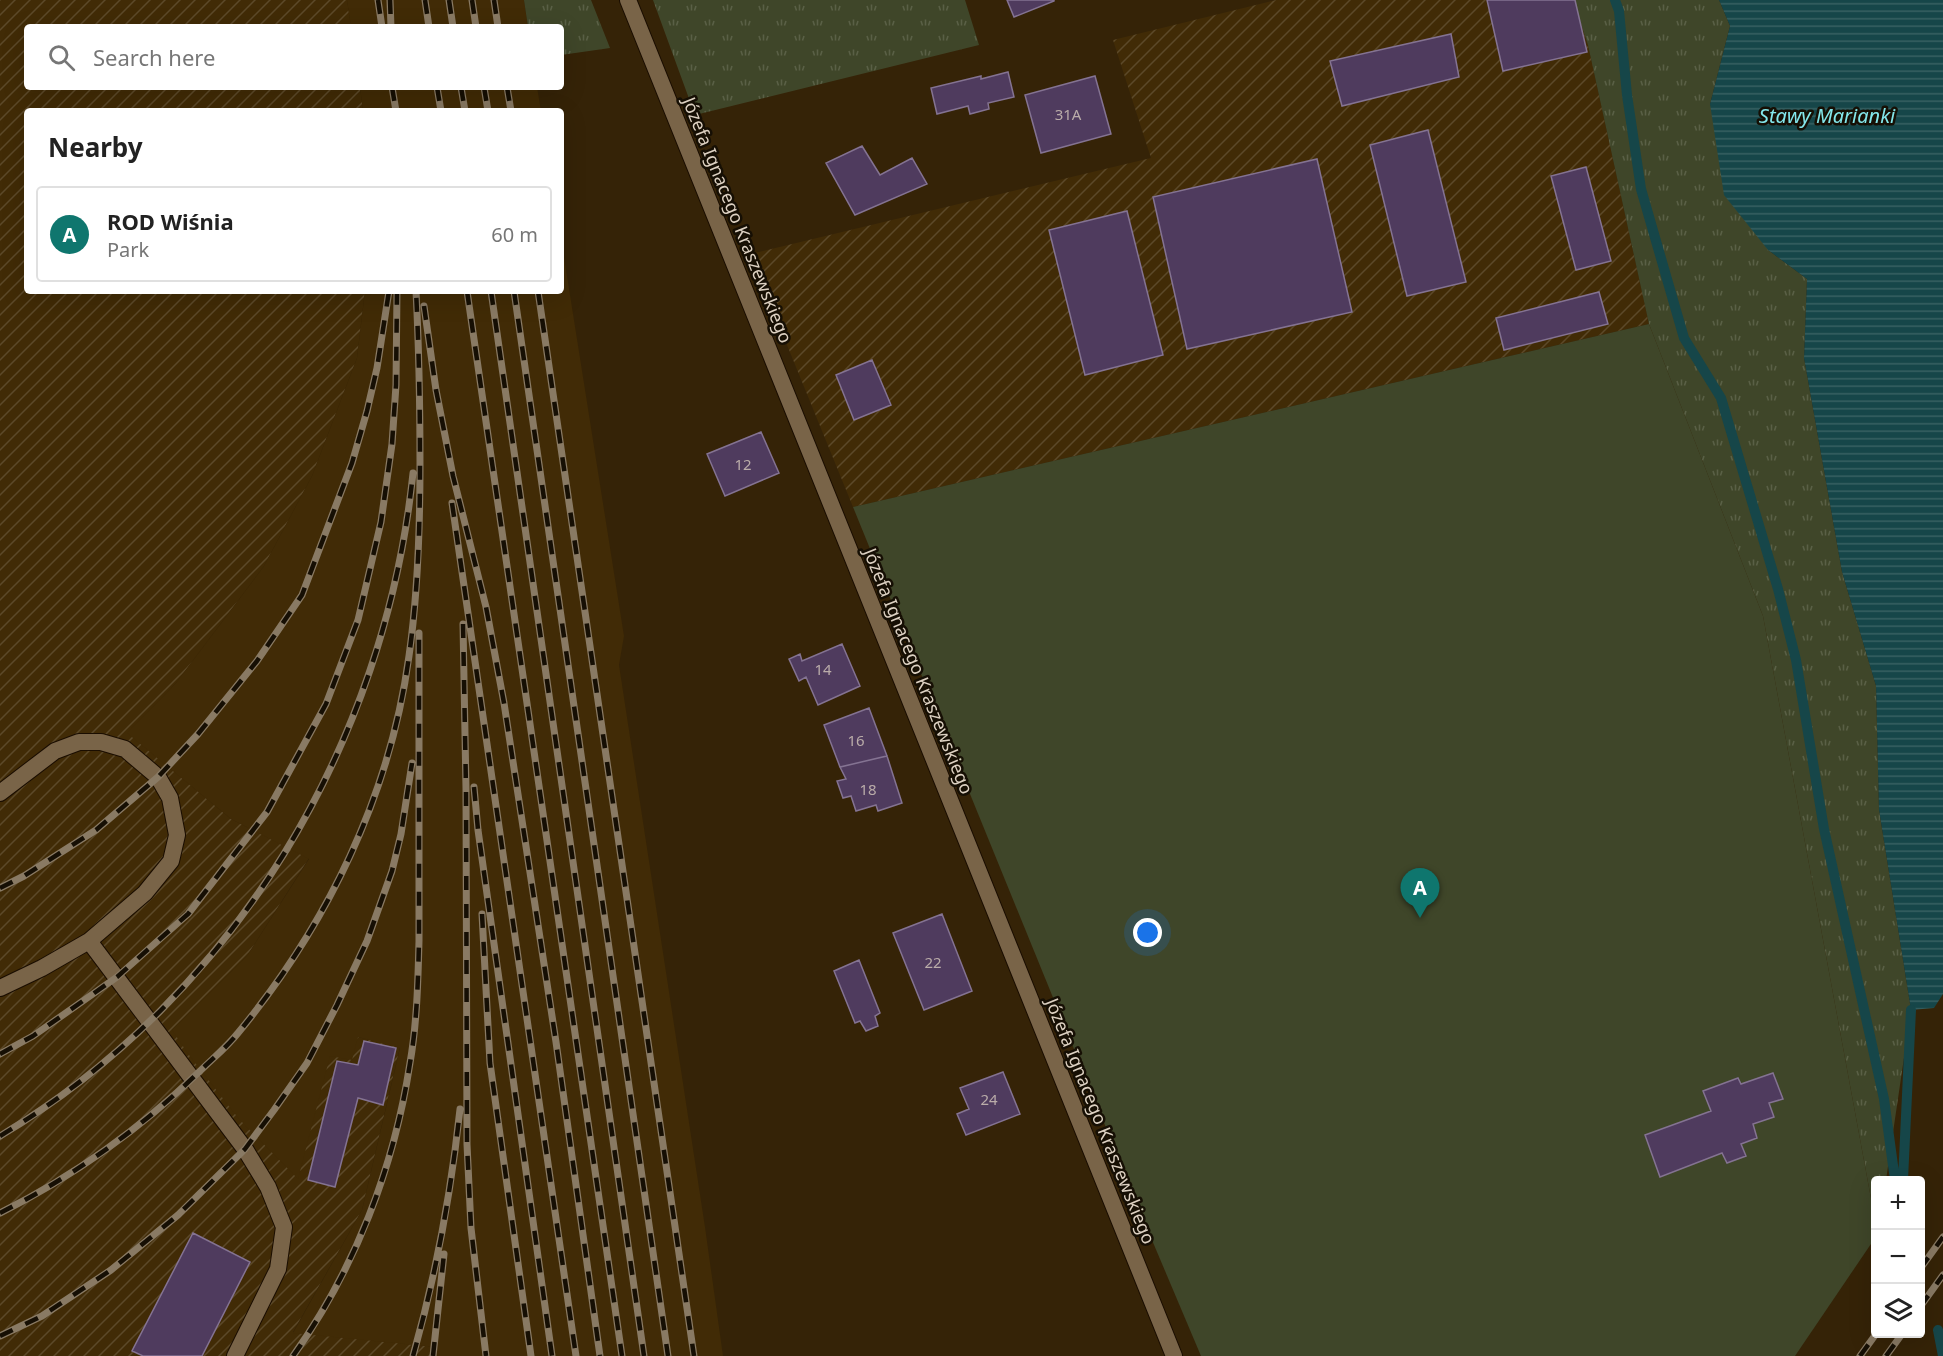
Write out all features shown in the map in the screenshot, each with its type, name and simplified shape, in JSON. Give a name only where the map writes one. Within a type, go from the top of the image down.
[{"type":"street","name":"Józefa Ignacego Kraszewskiego","points":[[628,0],[1174,1356]]},
{"type":"street","points":[[0,793],[56,751],[79,742],[101,742],[125,750],[158,777],[170,798],[177,835],[171,861],[146,893],[88,940],[42,968],[0,988]]},
{"type":"street","points":[[88,940],[245,1149],[268,1187],[284,1227],[278,1269],[235,1356]]},
{"type":"shaded area","points":[[0,0],[347,0],[351,24],[24,24],[24,90],[360,90],[363,108],[24,108],[24,294],[365,294],[357,358],[312,476],[264,566],[176,683],[128,733],[231,819],[309,858],[247,956],[172,1030],[330,1056],[358,1037],[400,1047],[362,1210],[293,1332],[436,1347],[438,1356],[0,1356]]},
{"type":"shaded area","points":[[347,0],[524,0],[528,24],[351,24]]},
{"type":"shaded area","points":[[1276,0],[1573,0],[1588,45],[1649,324],[853,507],[750,254],[1151,158],[1113,40]]},
{"type":"shaded area","points":[[360,90],[538,90],[540,108],[363,108]]},
{"type":"shaded area","points":[[564,257],[624,636],[619,665],[723,1356],[438,1356],[435,1347],[293,1333],[362,1210],[400,1048],[358,1037],[352,1060],[330,1056],[298,1179],[239,1119],[172,1030],[247,956],[309,859],[231,819],[127,733],[176,683],[264,566],[312,476],[357,358],[365,294],[564,294]]},
{"type":"green space","points":[[524,0],[591,0],[610,48],[564,55],[564,24],[528,24]]},
{"type":"green space","points":[[653,0],[965,0],[979,45],[695,115]]},
{"type":"green space","points":[[1573,0],[1719,0],[1730,26],[1710,104],[1768,250],[1807,279],[1804,358],[1842,572],[1876,686],[1879,810],[1911,1010],[1887,1176],[1871,1176],[1871,1198],[1763,616],[1649,324],[1588,45]]},
{"type":"green space","points":[[1649,324],[1763,616],[1871,1198],[1871,1244],[1795,1356],[1201,1356],[853,507]]},
{"type":"water","name":"Stawy Marianki","points":[[1719,0],[1943,0],[1943,994],[1934,1008],[1911,1010],[1879,810],[1876,686],[1842,572],[1804,358],[1807,279],[1768,250],[1724,195],[1710,104],[1730,26]]},
{"type":"building","points":[[1007,0],[1054,0],[1054,1],[1014,17]]},
{"type":"building","points":[[1487,0],[1575,0],[1587,52],[1503,71]]},
{"type":"building","points":[[1451,34],[1459,77],[1342,106],[1330,61]]},
{"type":"building","points":[[1008,72],[1014,97],[988,103],[989,109],[970,114],[968,106],[937,114],[931,88]]},
{"type":"building","points":[[1095,76],[1111,134],[1041,153],[1025,95]]},
{"type":"building","points":[[1428,130],[1466,282],[1407,296],[1370,145]]},
{"type":"building","points":[[862,146],[880,175],[912,158],[927,184],[855,215],[826,163]]},
{"type":"building","points":[[1317,159],[1352,312],[1187,349],[1153,197]]},
{"type":"building","points":[[1586,167],[1611,261],[1576,270],[1551,176]]},
{"type":"building","points":[[1127,211],[1163,355],[1085,375],[1049,230]]},
{"type":"building","points":[[1599,292],[1608,324],[1504,350],[1496,318]]},
{"type":"building","points":[[872,360],[891,405],[854,420],[836,375]]},
{"type":"building","points":[[761,432],[779,473],[725,496],[707,454]]},
{"type":"building","points":[[842,644],[860,686],[818,705],[806,677],[799,681],[789,659],[800,654],[802,661]]},
{"type":"building","points":[[869,708],[887,756],[840,767],[824,725]]},
{"type":"building","points":[[887,756],[902,803],[878,811],[876,805],[856,811],[851,796],[843,798],[837,781],[846,779],[840,767]]},
{"type":"building","points":[[942,914],[972,991],[924,1010],[893,933]]},
{"type":"building","points":[[859,960],[880,1013],[875,1016],[878,1026],[866,1031],[860,1021],[855,1023],[834,971]]},
{"type":"building","points":[[364,1041],[396,1048],[383,1105],[358,1098],[335,1187],[308,1180],[337,1061],[358,1065]]},
{"type":"building","points":[[1003,1072],[1020,1114],[966,1135],[957,1114],[969,1109],[960,1088]]},
{"type":"building","points":[[1773,1073],[1783,1099],[1769,1103],[1774,1117],[1753,1124],[1757,1138],[1741,1144],[1746,1156],[1727,1163],[1722,1153],[1660,1177],[1645,1135],[1711,1111],[1703,1091],[1738,1078],[1741,1084]]},
{"type":"building","points":[[193,1233],[250,1262],[202,1356],[143,1356],[132,1351]]},
{"type":"waterway","points":[[1615,0],[1619,11],[1627,95],[1641,189],[1684,338],[1721,398],[1778,589],[1796,660],[1824,829],[1884,1099],[1894,1176]]},
{"type":"waterway","points":[[1903,1176],[1911,1010]]},
{"type":"waterway","points":[[1938,1330],[1943,1356]]},
{"type":"railway","points":[[378,0],[382,24]]},
{"type":"railway","points":[[390,0],[391,24]]},
{"type":"railway","points":[[425,0],[429,24]]},
{"type":"railway","points":[[449,0],[453,24]]},
{"type":"railway","points":[[472,0],[476,24]]},
{"type":"railway","points":[[494,0],[498,24]]},
{"type":"railway","points":[[392,90],[396,108]]},
{"type":"railway","points":[[438,90],[440,108]]},
{"type":"railway","points":[[462,90],[464,108]]},
{"type":"railway","points":[[484,90],[488,108]]},
{"type":"railway","points":[[508,90],[510,108]]},
{"type":"railway","points":[[0,888],[24,876],[96,830],[158,777],[198,734],[257,661],[302,595],[352,463],[367,411],[377,368],[389,294]]},
{"type":"railway","points":[[0,1054],[33,1036],[117,977],[188,914],[267,812],[326,704],[358,620],[381,522],[392,444],[396,385],[397,294]]},
{"type":"railway","points":[[0,1213],[80,1167],[130,1132],[177,1093],[229,1043],[270,992],[300,948],[350,856],[387,759],[400,708],[415,609],[420,489],[416,294]]},
{"type":"railway","points":[[467,294],[622,1356]]},
{"type":"railway","points":[[491,294],[644,1356]]},
{"type":"railway","points":[[514,294],[668,1356]]},
{"type":"railway","points":[[538,294],[694,1356]]},
{"type":"railway","points":[[424,306],[436,390],[453,476],[486,607],[504,703],[556,1042],[600,1356]]},
{"type":"railway","points":[[0,1136],[84,1078],[160,1011],[227,936],[284,854],[332,765],[370,671],[397,574],[413,473]]},
{"type":"railway","points":[[452,503],[576,1356]]},
{"type":"railway","points":[[463,624],[467,1144],[471,1228],[486,1356]]},
{"type":"railway","points":[[293,1356],[335,1288],[369,1216],[394,1141],[410,1063],[416,1017],[419,941],[419,633]]},
{"type":"railway","points":[[0,1336],[42,1316],[111,1270],[178,1215],[245,1149],[274,1110],[307,1063],[367,941],[392,871],[401,834],[412,763]]},
{"type":"railway","points":[[474,787],[478,830],[552,1356]]},
{"type":"railway","points":[[482,914],[490,1063],[531,1356]]},
{"type":"railway","points":[[413,1356],[442,1234],[460,1109]]},
{"type":"railway","points":[[1925,1262],[1943,1237]]},
{"type":"railway","points":[[433,1356],[444,1254]]},
{"type":"railway","points":[[1925,1300],[1943,1275]]},
{"type":"railway","points":[[1860,1356],[1873,1338]]},
{"type":"railway","points":[[1886,1356],[1899,1338]]},
{"type":"place","name":"ROD Wiśnia","points":[[1420,918]]}]
